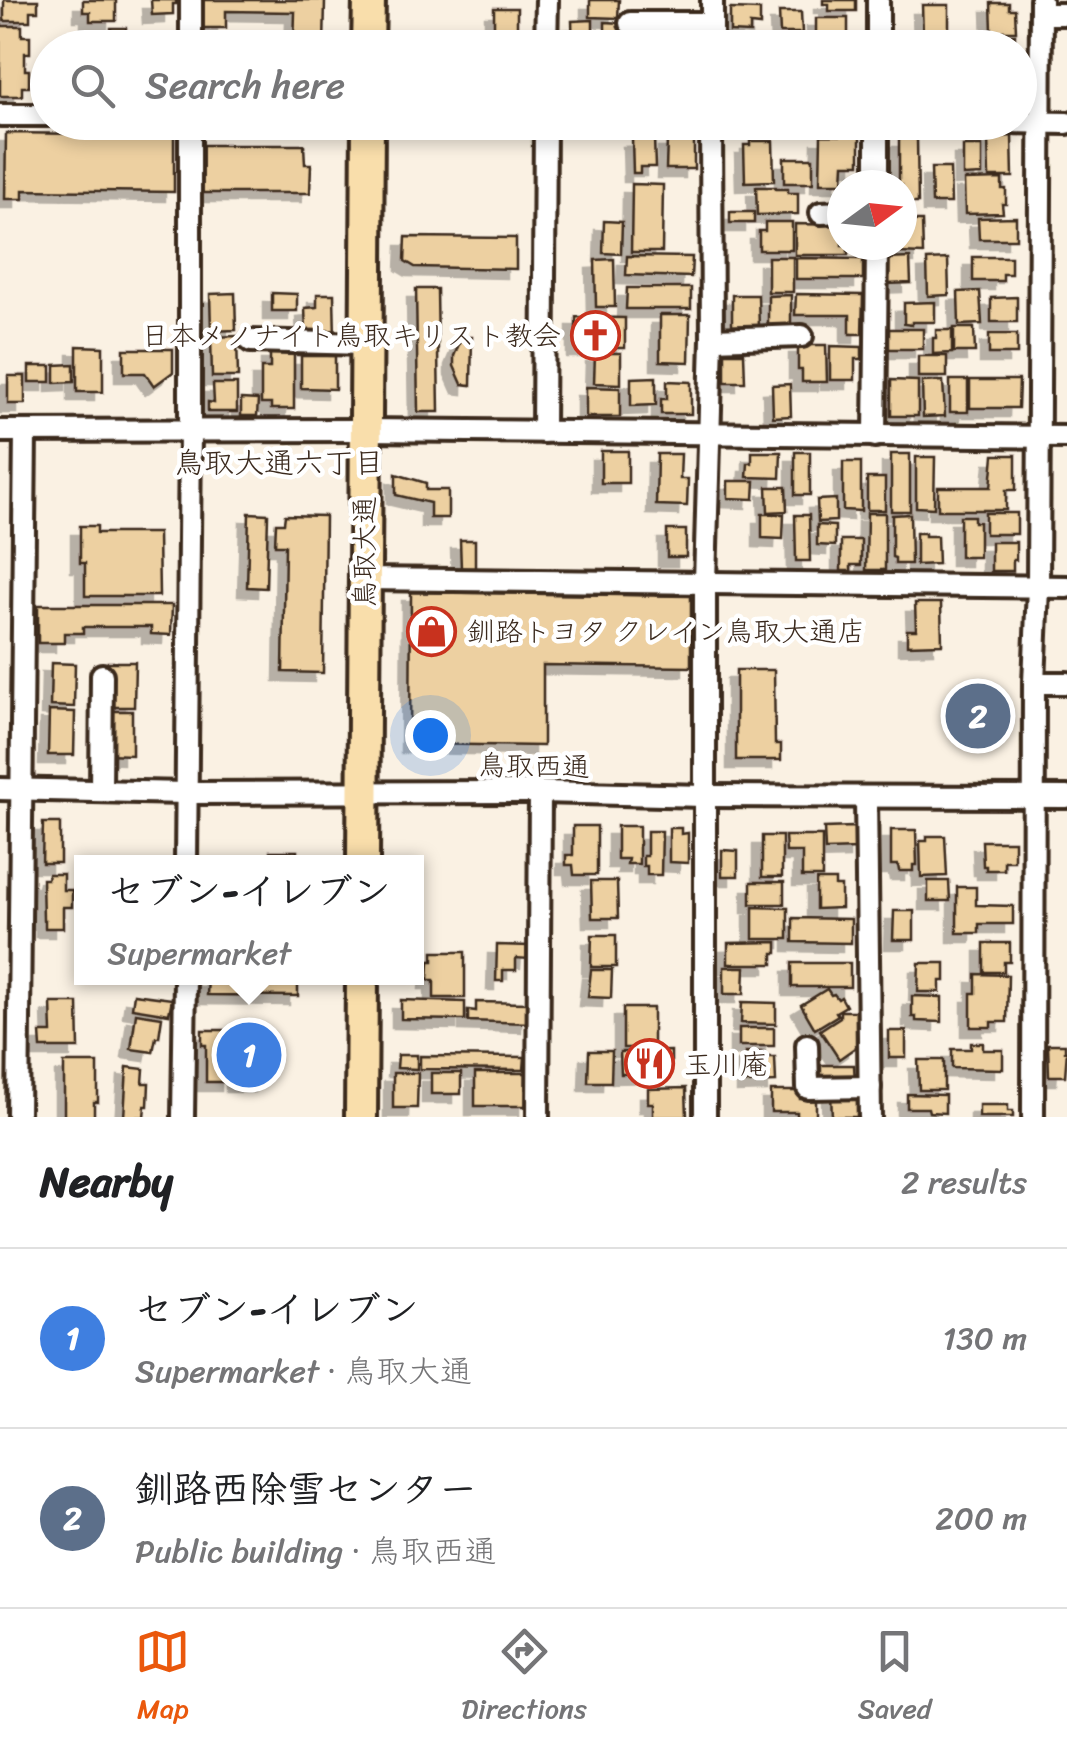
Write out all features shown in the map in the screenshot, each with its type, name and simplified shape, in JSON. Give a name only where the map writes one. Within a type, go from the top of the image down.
[{"type":"highway","points":[[368,30],[369,0]]},
{"type":"highway","name":"鳥取大通","points":[[363,855],[368,140]]},
{"type":"highway","points":[[361,1117],[362,985]]},
{"type":"street","points":[[191,0],[191,30]]},
{"type":"street","points":[[546,30],[547,0]]},
{"type":"street","points":[[712,0],[712,30]]},
{"type":"street","points":[[878,0],[878,30]]},
{"type":"street","points":[[1032,1117],[1041,7],[1067,14]]},
{"type":"street","points":[[630,23],[712,24]]},
{"type":"street","points":[[0,115],[30,115]]},
{"type":"street","points":[[1037,123],[1067,123]]},
{"type":"street","points":[[186,855],[190,140]]},
{"type":"street","points":[[543,432],[545,140]]},
{"type":"street","points":[[704,1117],[711,140]]},
{"type":"street","points":[[877,170],[878,140]]},
{"type":"street","points":[[875,436],[877,260]]},
{"type":"street","points":[[712,339],[802,336]]},
{"type":"street","points":[[251,341],[365,344]]},
{"type":"street","points":[[0,431],[364,430],[1067,437]]},
{"type":"street","points":[[18,1117],[10,789],[25,432]]},
{"type":"street","points":[[364,579],[1067,587]]},
{"type":"street","points":[[100,791],[102,675]]},
{"type":"street","points":[[1034,683],[1067,683]]},
{"type":"street","name":"鳥取西通","points":[[10,789],[1067,798]]},
{"type":"street","points":[[538,1117],[540,792]]},
{"type":"street","points":[[866,798],[870,1117]]},
{"type":"street","points":[[183,1117],[184,985]]},
{"type":"street","points":[[808,1044],[808,1088],[870,1087]]},
{"type":"building","points":[[4,0],[38,0],[38,11],[30,11],[30,21],[4,21]]},
{"type":"building","points":[[83,0],[116,0],[116,21],[90,21],[90,12],[83,12]]},
{"type":"building","points":[[151,0],[176,0],[173,14],[152,15]]},
{"type":"building","points":[[203,0],[325,0],[324,30],[294,30],[295,12],[226,11],[226,28],[203,28]]},
{"type":"building","points":[[590,0],[619,0],[618,18],[590,17]]},
{"type":"building","points":[[823,0],[856,0],[856,11],[829,11],[829,4],[823,4]]},
{"type":"building","points":[[991,3],[1009,3],[1009,9],[1015,9],[1016,30],[992,30]]},
{"type":"building","points":[[922,5],[949,5],[949,30],[923,30]]},
{"type":"building","points":[[494,8],[517,8],[517,30],[494,30]]},
{"type":"building","points":[[730,9],[760,10],[760,26],[730,30]]},
{"type":"building","points":[[779,12],[801,12],[802,30],[780,30]]},
{"type":"building","points":[[816,18],[848,18],[848,30],[816,30]]},
{"type":"building","points":[[593,20],[593,30],[572,30],[572,21]]},
{"type":"building","points":[[605,22],[622,23],[622,30],[605,30]]},
{"type":"building","points":[[0,26],[22,26],[22,36],[30,36],[30,53],[25,53],[29,87],[22,87],[22,96],[0,96]]},
{"type":"building","points":[[6,133],[30,133],[30,140],[174,140],[174,192],[23,190],[23,199],[5,199]]},
{"type":"building","points":[[632,140],[654,140],[655,167],[640,167],[640,173],[633,173]]},
{"type":"building","points":[[667,140],[694,140],[694,169],[666,169]]},
{"type":"building","points":[[821,140],[860,140],[860,164],[827,170],[827,183],[820,183]]},
{"type":"building","points":[[899,140],[917,140],[918,203],[917,170],[899,170]]},
{"type":"building","points":[[988,140],[1012,140],[1013,177],[989,177]]},
{"type":"building","points":[[750,141],[773,141],[774,181],[745,182],[744,145],[750,145]]},
{"type":"building","points":[[201,145],[304,145],[305,164],[311,164],[310,193],[201,193]]},
{"type":"building","points":[[963,146],[982,146],[982,175],[963,176]]},
{"type":"building","points":[[784,158],[813,158],[813,183],[784,183]]},
{"type":"building","points":[[931,168],[950,168],[951,203],[932,203]]},
{"type":"building","points":[[1002,179],[1002,189],[1006,189],[1003,213],[965,214],[964,180]]},
{"type":"building","points":[[632,184],[663,185],[662,252],[631,252]]},
{"type":"building","points":[[756,187],[798,193],[798,214],[757,215]]},
{"type":"building","points":[[730,212],[754,212],[754,223],[730,223]]},
{"type":"building","points":[[1016,217],[1016,239],[979,239],[978,218]]},
{"type":"building","points":[[604,221],[622,222],[621,254],[603,253]]},
{"type":"building","points":[[917,221],[922,221],[923,254],[917,254]]},
{"type":"building","points":[[765,222],[792,222],[792,250],[759,250],[759,231],[765,231]]},
{"type":"building","points":[[795,224],[827,225],[827,255],[795,255]]},
{"type":"building","points":[[406,237],[516,238],[516,269],[415,267],[405,261]]},
{"type":"building","points":[[627,256],[692,257],[691,277],[626,275]]},
{"type":"building","points":[[768,257],[793,257],[793,292],[768,292]]},
{"type":"building","points":[[973,257],[1011,257],[1011,274],[1003,274],[1003,281],[973,281]]},
{"type":"building","points":[[796,258],[863,260],[863,279],[796,279]]},
{"type":"building","points":[[614,259],[615,307],[596,307],[595,260]]},
{"type":"building","points":[[948,259],[949,295],[928,296],[927,260]]},
{"type":"building","points":[[886,260],[910,260],[911,283],[887,284]]},
{"type":"building","points":[[627,288],[691,288],[691,309],[626,309]]},
{"type":"building","points":[[416,289],[437,289],[439,412],[418,412]]},
{"type":"building","points":[[980,291],[982,324],[959,325],[958,292]]},
{"type":"building","points":[[235,293],[236,330],[211,331],[210,294]]},
{"type":"building","points":[[272,293],[297,294],[297,311],[272,311]]},
{"type":"building","points":[[317,294],[334,294],[335,339],[306,333],[305,308],[317,307]]},
{"type":"building","points":[[796,294],[863,295],[862,334],[850,334],[850,315],[795,315]]},
{"type":"building","points":[[732,295],[758,295],[759,328],[732,328]]},
{"type":"building","points":[[791,295],[791,325],[768,326],[768,296]]},
{"type":"building","points":[[1017,297],[1017,322],[991,322],[991,298]]},
{"type":"building","points":[[935,302],[935,322],[904,324],[904,303]]},
{"type":"building","points":[[660,315],[690,315],[689,362],[660,361]]},
{"type":"building","points":[[576,317],[625,318],[625,348],[576,348]]},
{"type":"building","points":[[954,328],[974,328],[975,352],[954,352]]},
{"type":"building","points":[[889,329],[923,329],[923,349],[889,349]]},
{"type":"building","points":[[936,330],[952,330],[952,353],[933,354]]},
{"type":"building","points":[[989,334],[1017,334],[1017,354],[989,354]]},
{"type":"building","points":[[237,336],[238,377],[212,377],[211,337]]},
{"type":"building","points":[[462,337],[472,337],[471,385],[462,384],[454,366]]},
{"type":"building","points":[[798,345],[826,345],[827,382],[802,382]]},
{"type":"building","points":[[77,346],[103,347],[103,392],[77,392]]},
{"type":"building","points":[[830,346],[862,347],[862,359],[855,359],[855,380],[830,380]]},
{"type":"building","points":[[124,349],[173,349],[173,372],[154,386],[145,373],[124,373]]},
{"type":"building","points":[[270,351],[294,351],[294,409],[271,409],[271,404],[261,404],[261,368],[270,368]]},
{"type":"building","points":[[595,353],[621,353],[621,384],[594,383]]},
{"type":"building","points":[[725,353],[744,353],[745,382],[725,382]]},
{"type":"building","points":[[301,356],[335,356],[335,389],[301,388]]},
{"type":"building","points":[[918,356],[947,356],[947,377],[918,377]]},
{"type":"building","points":[[74,364],[74,382],[55,383],[55,365]]},
{"type":"building","points":[[29,366],[51,366],[51,382],[29,382]]},
{"type":"building","points":[[8,376],[25,376],[25,404],[8,404]]},
{"type":"building","points":[[656,377],[656,405],[631,406],[631,378]]},
{"type":"building","points":[[891,380],[918,381],[918,416],[891,416]]},
{"type":"building","points":[[950,380],[968,380],[968,412],[950,412]]},
{"type":"building","points":[[970,380],[1019,380],[1018,408],[970,408]]},
{"type":"building","points":[[667,381],[691,382],[691,414],[661,414],[661,399],[667,399]]},
{"type":"building","points":[[943,381],[945,416],[923,417],[922,382]]},
{"type":"building","points":[[213,384],[237,384],[237,412],[208,412],[208,402],[214,403]]},
{"type":"building","points":[[790,384],[791,416],[773,417],[772,385]]},
{"type":"building","points":[[586,387],[620,388],[620,417],[586,417]]},
{"type":"building","points":[[241,399],[258,400],[257,416],[241,416]]},
{"type":"building","points":[[601,451],[628,451],[628,483],[601,483]]},
{"type":"building","points":[[752,452],[781,452],[780,478],[747,477]]},
{"type":"building","points":[[795,452],[810,452],[810,495],[795,495]]},
{"type":"building","points":[[657,454],[681,454],[680,479],[688,479],[687,506],[656,505]]},
{"type":"building","points":[[891,454],[910,454],[910,511],[891,511]]},
{"type":"building","points":[[994,455],[1016,455],[1016,490],[1006,490],[1006,510],[938,510],[938,487],[991,487]]},
{"type":"building","points":[[916,457],[935,457],[934,508],[916,507]]},
{"type":"building","points":[[843,462],[861,462],[861,511],[843,510]]},
{"type":"building","points":[[396,474],[426,483],[426,490],[448,490],[448,518],[430,518],[430,503],[396,495]]},
{"type":"building","points":[[867,478],[885,478],[885,510],[867,510]]},
{"type":"building","points":[[728,481],[755,481],[754,499],[728,498]]},
{"type":"building","points":[[767,487],[786,487],[787,511],[768,512]]},
{"type":"building","points":[[836,499],[836,521],[818,522],[817,500]]},
{"type":"building","points":[[249,513],[268,514],[266,588],[247,587]]},
{"type":"building","points":[[867,513],[885,513],[885,570],[866,570]]},
{"type":"building","points":[[985,513],[1017,513],[1017,534],[985,534]]},
{"type":"building","points":[[762,514],[784,514],[783,539],[762,538]]},
{"type":"building","points":[[910,514],[911,564],[895,564],[892,515]]},
{"type":"building","points":[[285,515],[325,516],[323,673],[283,672],[285,545],[275,545],[276,523],[284,523]]},
{"type":"building","points":[[795,515],[809,515],[810,561],[796,561]]},
{"type":"building","points":[[960,516],[974,516],[974,522],[979,522],[979,557],[960,557]]},
{"type":"building","points":[[817,525],[835,526],[835,546],[817,545]]},
{"type":"building","points":[[80,526],[97,526],[97,533],[158,533],[159,596],[85,596]]},
{"type":"building","points":[[667,530],[686,530],[686,557],[667,557]]},
{"type":"building","points":[[916,533],[937,536],[938,564],[916,565]]},
{"type":"building","points":[[460,540],[475,540],[475,569],[461,569]]},
{"type":"building","points":[[841,540],[861,540],[861,565],[851,565],[851,571],[841,571]]},
{"type":"building","points":[[991,542],[1016,542],[1013,571],[991,571]]},
{"type":"building","points":[[411,592],[691,596],[691,667],[543,665],[543,746],[410,744]]},
{"type":"building","points":[[915,603],[941,603],[942,644],[907,645],[907,630],[916,630]]},
{"type":"building","points":[[38,605],[172,605],[171,635],[151,634],[151,627],[83,627],[83,633],[64,633],[64,643],[38,643]]},
{"type":"building","points":[[108,662],[135,662],[134,707],[107,707]]},
{"type":"building","points":[[51,663],[75,664],[74,707],[50,706]]},
{"type":"building","points":[[736,670],[774,670],[775,744],[781,744],[781,760],[736,760]]},
{"type":"building","points":[[49,711],[75,712],[74,755],[48,755]]},
{"type":"building","points":[[108,711],[132,711],[132,755],[107,754]]},
{"type":"building","points":[[43,823],[60,823],[60,863],[42,863]]},
{"type":"building","points":[[573,826],[597,826],[597,875],[574,875],[573,865],[566,865],[566,855],[573,855]]},
{"type":"building","points":[[617,826],[639,826],[639,864],[617,859]]},
{"type":"building","points":[[669,828],[681,828],[681,834],[688,833],[688,863],[669,862]]},
{"type":"building","points":[[824,828],[858,830],[858,849],[825,850]]},
{"type":"building","points":[[891,830],[916,830],[917,865],[913,865],[913,871],[899,871],[898,865],[891,865]]},
{"type":"building","points":[[647,831],[662,831],[661,875],[647,875],[647,866],[643,866]]},
{"type":"building","points":[[762,836],[782,836],[782,877],[762,877]]},
{"type":"building","points":[[785,836],[822,836],[822,877],[802,877],[802,852],[786,852]]},
{"type":"building","points":[[927,836],[945,836],[947,876],[921,877],[920,841],[927,841]]},
{"type":"building","points":[[982,841],[1014,841],[1014,861],[1004,861],[1004,870],[986,870]]},
{"type":"building","points":[[722,850],[738,851],[738,876],[722,876]]},
{"type":"building","points":[[270,851],[297,851],[297,855],[270,855]]},
{"type":"building","points":[[48,874],[63,874],[63,890],[72,890],[72,907],[63,907],[63,928],[45,928],[42,879],[47,879]]},
{"type":"building","points":[[816,880],[835,880],[835,886],[841,886],[841,908],[816,909]]},
{"type":"building","points":[[591,881],[617,881],[618,918],[592,918]]},
{"type":"building","points":[[928,881],[949,881],[950,901],[928,901]]},
{"type":"building","points":[[751,882],[784,882],[784,904],[751,904]]},
{"type":"building","points":[[957,887],[976,887],[976,905],[1013,906],[1013,924],[979,924],[979,933],[957,933]]},
{"type":"building","points":[[753,907],[788,908],[788,939],[753,939]]},
{"type":"building","points":[[894,911],[914,911],[914,940],[893,940]]},
{"type":"building","points":[[793,918],[851,919],[851,943],[793,942]]},
{"type":"building","points":[[592,935],[616,935],[616,967],[591,967]]},
{"type":"building","points":[[777,942],[773,964],[728,964],[728,943]]},
{"type":"building","points":[[984,943],[1010,943],[1010,962],[1004,962],[1004,972],[984,972]]},
{"type":"building","points":[[497,945],[530,946],[529,959],[516,958],[516,970],[503,970],[503,981],[496,981]]},
{"type":"building","points":[[433,952],[465,952],[465,998],[434,998],[434,980],[428,980]]},
{"type":"building","points":[[792,963],[850,963],[850,987],[792,987]]},
{"type":"building","points":[[919,963],[945,963],[945,981],[940,981],[940,992],[918,992]]},
{"type":"building","points":[[724,967],[745,967],[744,994],[724,994]]},
{"type":"building","points":[[591,970],[612,970],[611,998],[588,997]]},
{"type":"building","points":[[976,974],[1008,975],[1007,1022],[971,1027],[971,993],[976,993]]},
{"type":"building","points":[[208,985],[298,985],[298,996],[207,995]]},
{"type":"building","points":[[827,989],[838,999],[841,997],[846,1006],[815,1029],[801,1005]]},
{"type":"building","points":[[134,994],[172,999],[169,1014],[132,1008]]},
{"type":"building","points":[[912,996],[942,997],[942,1022],[916,1021],[912,1017]]},
{"type":"building","points":[[401,1000],[465,1002],[465,1020],[401,1019]]},
{"type":"building","points":[[476,1002],[531,1003],[530,1023],[468,1021],[468,1010],[476,1011]]},
{"type":"building","points":[[742,1002],[776,1003],[776,1024],[741,1023]]},
{"type":"building","points":[[51,1003],[78,1003],[79,1048],[41,1048],[40,1033],[52,1033]]},
{"type":"building","points":[[623,1008],[653,1008],[653,1048],[623,1048]]},
{"type":"building","points":[[840,1011],[856,1011],[856,1047],[839,1059],[820,1030],[840,1017]]},
{"type":"building","points":[[136,1013],[162,1017],[153,1052],[131,1049]]},
{"type":"building","points":[[235,1026],[264,1026],[264,1083],[235,1083]]},
{"type":"building","points":[[739,1028],[774,1028],[774,1046],[739,1046]]},
{"type":"building","points":[[202,1030],[230,1030],[230,1082],[206,1082]]},
{"type":"building","points":[[889,1031],[906,1031],[906,1058],[889,1058]]},
{"type":"building","points":[[971,1043],[983,1043],[983,1050],[1003,1050],[1003,1069],[952,1068],[952,1049],[971,1049]]},
{"type":"building","points":[[1048,1044],[1065,1044],[1065,1076],[1049,1076]]},
{"type":"building","points":[[589,1051],[612,1051],[611,1082],[588,1082]]},
{"type":"building","points":[[671,1051],[671,1073],[621,1074],[620,1052]]},
{"type":"building","points":[[746,1052],[775,1057],[776,1082],[746,1083]]},
{"type":"building","points":[[398,1055],[417,1055],[417,1069],[397,1068]]},
{"type":"building","points":[[420,1056],[525,1057],[524,1070],[420,1069]]},
{"type":"building","points":[[918,1060],[944,1060],[944,1090],[919,1090]]},
{"type":"building","points":[[64,1063],[98,1063],[94,1117],[64,1117]]},
{"type":"building","points":[[821,1065],[854,1065],[855,1083],[821,1083]]},
{"type":"building","points":[[127,1067],[144,1069],[143,1083],[149,1083],[144,1117],[124,1117]]},
{"type":"building","points":[[393,1073],[418,1073],[417,1108],[393,1108]]},
{"type":"building","points":[[431,1073],[461,1073],[461,1094],[431,1094]]},
{"type":"building","points":[[475,1073],[528,1073],[528,1106],[475,1106]]},
{"type":"building","points":[[686,1088],[687,1117],[653,1117],[648,1089]]},
{"type":"building","points":[[771,1091],[800,1091],[800,1099],[816,1099],[816,1117],[771,1112]]},
{"type":"building","points":[[831,1094],[857,1094],[857,1117],[832,1117]]},
{"type":"building","points":[[907,1094],[945,1095],[945,1113],[907,1108]]},
{"type":"building","points":[[979,1105],[1008,1105],[1013,1117],[979,1117]]},
{"type":"place","name":"日本メノナイト鳥取キリスト教会","points":[[596,335]]},
{"type":"place","name":"釧路トヨタ クレイン鳥取大通店","points":[[432,631]]},
{"type":"place","name":"釧路西除雪センター","points":[[978,716]]},
{"type":"place","name":"セブン-イレブン","points":[[249,1055]]},
{"type":"place","name":"玉川庵","points":[[649,1064]]},
{"type":"district","name":"鳥取大通六丁目","points":[[279,463]]}]
